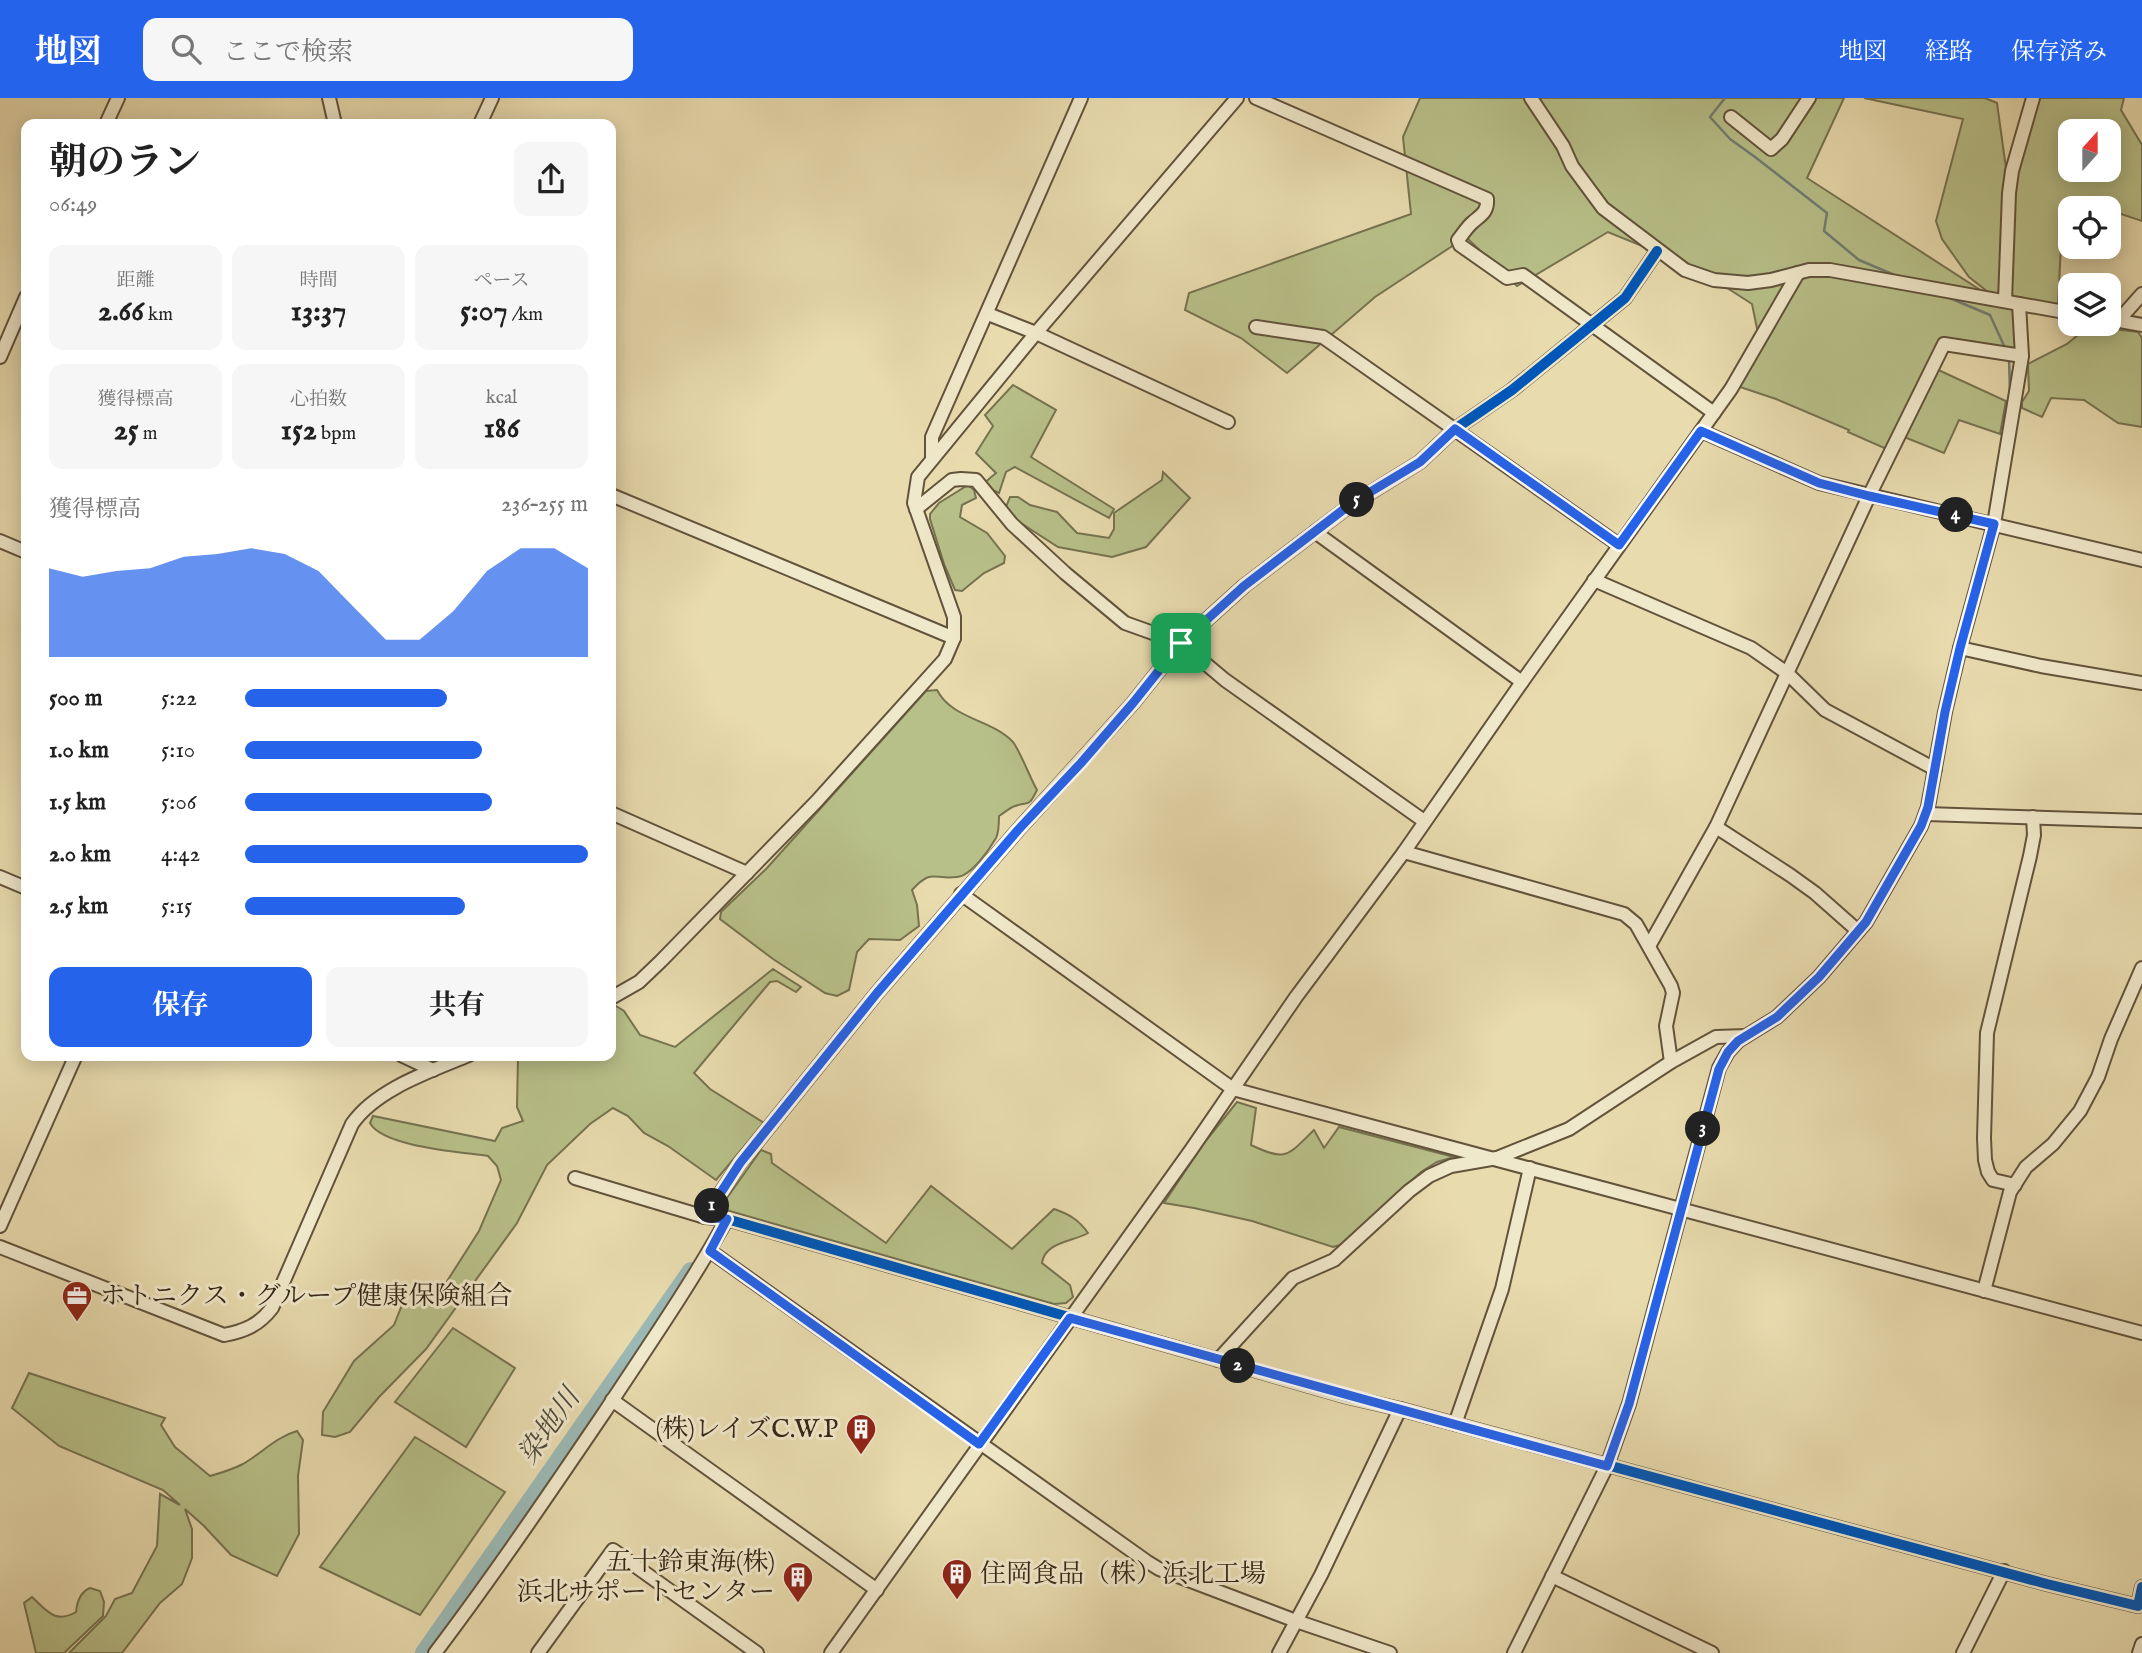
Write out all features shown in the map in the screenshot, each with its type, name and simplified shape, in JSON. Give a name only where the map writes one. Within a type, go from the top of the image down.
[{"type":"street","points":[[108,119],[118,98]]},
{"type":"street","points":[[329,98],[334,119]]},
{"type":"street","points":[[482,119],[492,98]]},
{"type":"street","points":[[932,458],[932,437],[1081,98]]},
{"type":"street","points":[[616,995],[639,982],[747,873],[816,802],[945,659],[954,638],[954,617],[914,503],[918,477],[1036,333],[1237,98]]},
{"type":"street","points":[[1256,98],[1487,199],[1485,213],[1467,228],[1458,240],[1460,245],[1507,278],[1523,275],[1714,413]]},
{"type":"street","points":[[1531,98],[1563,146],[1572,166],[1603,208],[1674,264],[1694,274],[1726,282],[1760,282],[1798,273],[1830,270],[2058,311]]},
{"type":"street","points":[[1731,117],[1771,149],[1782,139],[1809,98]]},
{"type":"street","points":[[2005,301],[2012,171],[2034,98]]},
{"type":"street","points":[[705,1217],[740,1163],[877,993],[961,894],[1098,743],[1181,643],[1244,586],[1352,503],[1420,462],[1455,429],[1512,390],[1625,298],[1657,251]]},
{"type":"street","points":[[831,1653],[1296,997],[1404,852],[1731,389],[1798,273]]},
{"type":"street","points":[[2121,313],[2142,294]]},
{"type":"street","points":[[1514,1653],[1607,1466],[1629,1404],[1719,1069],[1728,1052],[1746,1036],[1777,1017],[1819,977],[1858,931],[1926,814],[1960,648],[1994,524],[2022,356],[2020,304]]},
{"type":"street","points":[[0,357],[21,309]]},
{"type":"street","points":[[988,314],[1036,333],[1228,422]]},
{"type":"street","points":[[2121,322],[2142,326]]},
{"type":"street","points":[[1256,327],[1323,337],[1619,545]]},
{"type":"street","points":[[1649,946],[1716,827],[1869,496],[1944,344],[2022,356]]},
{"type":"street","points":[[1701,431],[1819,483],[2142,560]]},
{"type":"street","points":[[916,509],[952,480],[976,481],[1012,524],[1125,623],[1181,643],[1225,680],[1424,821]]},
{"type":"street","points":[[616,497],[954,638]]},
{"type":"street","points":[[1315,532],[1522,682]]},
{"type":"street","points":[[0,541],[21,550]]},
{"type":"street","points":[[1594,580],[1751,648],[1787,673],[1837,717],[1935,769]]},
{"type":"street","points":[[1960,648],[2041,666],[2142,683]]},
{"type":"street","points":[[1926,814],[2142,821]]},
{"type":"street","points":[[616,815],[747,873]]},
{"type":"street","points":[[2015,1185],[1993,1180],[1985,1160],[1987,1032],[2030,856],[2034,835],[2033,817]]},
{"type":"street","points":[[1716,827],[1815,893],[1858,931]]},
{"type":"street","points":[[1404,852],[1625,914],[1636,924],[1671,986],[1666,1026],[1671,1062]]},
{"type":"street","points":[[0,877],[21,886]]},
{"type":"street","points":[[961,894],[1233,1089],[2142,1334]]},
{"type":"street","points":[[1984,1291],[2007,1203],[2015,1185],[2026,1167],[2053,1144],[2080,1111],[2098,1077],[2111,1039],[2142,968]]},
{"type":"street","points":[[1218,1360],[1293,1278],[1334,1260],[1429,1175],[1451,1166],[1497,1158],[1569,1129],[1671,1062],[1716,1037],[1746,1036]]},
{"type":"street","points":[[0,1226],[73,1061]]},
{"type":"street","points":[[414,1061],[433,1070]]},
{"type":"street","points":[[0,1247],[224,1335],[252,1326],[263,1320],[272,1308],[352,1124],[359,1114],[369,1104],[455,1061]]},
{"type":"street","points":[[1455,1424],[1502,1289],[1530,1168]]},
{"type":"street","points":[[575,1178],[705,1217],[727,1219],[1348,1396],[2004,1571],[2140,1611],[2142,1587]]},
{"type":"street","points":[[436,1653],[513,1547],[612,1400],[710,1251],[727,1219]]},
{"type":"street","points":[[710,1251],[1107,1535],[1159,1569],[1390,1653]]},
{"type":"street","points":[[612,1400],[877,1590]]},
{"type":"street","points":[[1279,1653],[1326,1564],[1400,1409]]},
{"type":"street","points":[[538,1653],[613,1550],[757,1653]]},
{"type":"street","points":[[1963,1653],[2004,1571]]},
{"type":"street","points":[[1552,1576],[1712,1653]]},
{"type":"street","points":[[2139,1653],[2142,1644]]},
{"type":"green space","points":[[1420,98],[1844,98],[1807,178],[1999,302],[2017,307],[2017,354],[1943,342],[1891,451],[1776,399],[1734,385],[1760,343],[1752,304],[1696,268],[1608,232],[1517,286],[1466,237],[1375,297],[1287,373],[1241,338],[1185,310],[1189,293],[1411,214],[1403,137]]},
{"type":"green space","points":[[1864,98],[1985,98],[1997,103],[2009,190],[2037,98],[2124,98],[2121,110],[2142,145],[2142,221],[2121,214],[2121,196],[2058,196],[2058,259],[2060,259],[2058,306],[1997,299],[1969,277],[1942,239],[1936,221],[1963,119]]},
{"type":"green space","points":[[2121,330],[2138,332],[2142,338],[2142,427],[2118,423],[2084,400],[2051,398],[2042,417],[2022,408],[2022,402],[2029,391],[2028,364],[2077,336],[2121,336]]},
{"type":"green space","points":[[1934,368],[2006,401],[2000,434],[1959,420],[1944,453],[1904,437]]},
{"type":"green space","points":[[1013,385],[1056,410],[1031,457],[1114,509],[1109,518],[1015,467],[1006,472],[999,493],[982,485],[996,473],[976,453],[993,426],[985,415]]},
{"type":"green space","points":[[1163,472],[1190,498],[1146,547],[1112,557],[1058,547],[1010,516],[1006,507],[1010,497],[1018,497],[1030,505],[1057,512],[1077,533],[1109,538],[1114,529],[1114,513],[1162,480]]},
{"type":"green space","points":[[968,485],[974,490],[976,498],[962,505],[960,517],[987,533],[1005,556],[1004,563],[984,573],[962,591],[955,590],[944,564],[930,514],[939,503]]},
{"type":"green space","points":[[937,690],[952,707],[1012,741],[1037,790],[1030,802],[1013,807],[999,816],[996,838],[968,872],[957,877],[929,877],[912,890],[919,926],[900,940],[869,939],[857,952],[849,990],[837,996],[825,993],[773,959],[720,919],[721,912],[767,868],[926,691]]},
{"type":"green space","points":[[773,969],[801,987],[796,992],[777,981],[770,982],[694,1073],[710,1089],[764,1123],[716,1180],[668,1146],[644,1133],[628,1116],[613,1108],[590,1124],[547,1165],[517,1223],[426,1349],[379,1397],[350,1432],[335,1437],[322,1435],[323,1412],[354,1361],[394,1325],[402,1305],[442,1289],[479,1231],[501,1180],[497,1166],[488,1156],[424,1147],[390,1138],[370,1123],[373,1116],[495,1141],[502,1128],[523,1121],[517,1107],[518,1061],[616,1061],[616,1006],[624,1011],[640,1035],[675,1047]]},
{"type":"green space","points":[[1237,1102],[1256,1108],[1251,1145],[1272,1153],[1280,1155],[1292,1151],[1314,1130],[1324,1148],[1339,1127],[1454,1157],[1437,1162],[1421,1172],[1347,1243],[1333,1247],[1252,1221],[1164,1203],[1204,1143]]},
{"type":"green space","points":[[761,1150],[771,1154],[772,1163],[886,1243],[931,1186],[1012,1249],[1054,1209],[1064,1213],[1077,1221],[1088,1233],[1060,1243],[1048,1251],[1042,1263],[1070,1285],[1073,1297],[1066,1303],[1054,1304],[726,1210],[722,1205]]},
{"type":"green space","points":[[453,1328],[515,1368],[466,1447],[395,1402]]},
{"type":"green space","points":[[29,1373],[165,1418],[161,1425],[175,1447],[210,1476],[243,1464],[276,1441],[297,1431],[303,1440],[298,1476],[299,1534],[277,1576],[231,1555],[185,1509],[192,1529],[192,1558],[182,1584],[160,1603],[122,1653],[69,1653],[106,1616],[115,1599],[132,1593],[157,1546],[160,1494],[180,1505],[163,1490],[59,1446],[12,1408]]},
{"type":"green space","points":[[415,1437],[505,1492],[420,1615],[320,1567]]},
{"type":"green space","points":[[90,1588],[100,1591],[104,1602],[103,1616],[64,1653],[36,1653],[24,1603],[32,1597],[52,1614],[62,1617],[76,1612],[80,1598]]},
{"type":"waterway","points":[[1725,98],[1710,117],[1730,139],[1827,213],[1824,231],[1859,260],[1897,276]]},
{"type":"waterway","points":[[1945,296],[1990,315],[2005,348]]},
{"type":"waterway","points":[[2009,357],[2010,392]]},
{"type":"waterway","name":"染地川","points":[[424,1653],[691,1271]]},
{"type":"cycle path","points":[[1657,251],[1625,298],[1512,390],[1455,429],[1420,462],[1352,504],[1244,586],[1181,643],[1133,703],[1018,830],[877,993],[740,1163],[705,1217],[727,1219],[1348,1397],[2047,1584],[2138,1606],[2142,1587]]},
{"type":"place","name":"ホトニクス・グループ健康保険組合","points":[[77,1323]]},
{"type":"place","name":"(株)レイズC.W.P","points":[[861,1456]]},
{"type":"place","name":"住岡食品（株）浜北工場","points":[[957,1601]]},
{"type":"place","name":"五十鈴東海(株) 浜北サポートセンター","points":[[798,1604]]},
{"type":"route","points":[[1455,429],[1619,545],[1701,431],[1819,483],[1994,524],[1960,648],[1928,807],[1921,826],[1866,922],[1819,977],[1777,1017],[1738,1041],[1719,1069],[1629,1404],[1607,1466],[1070,1318],[979,1444],[710,1251],[727,1219],[705,1217],[740,1163],[877,993],[961,894],[1081,763],[1181,643],[1244,586],[1352,503],[1420,462],[1455,429]]}]
